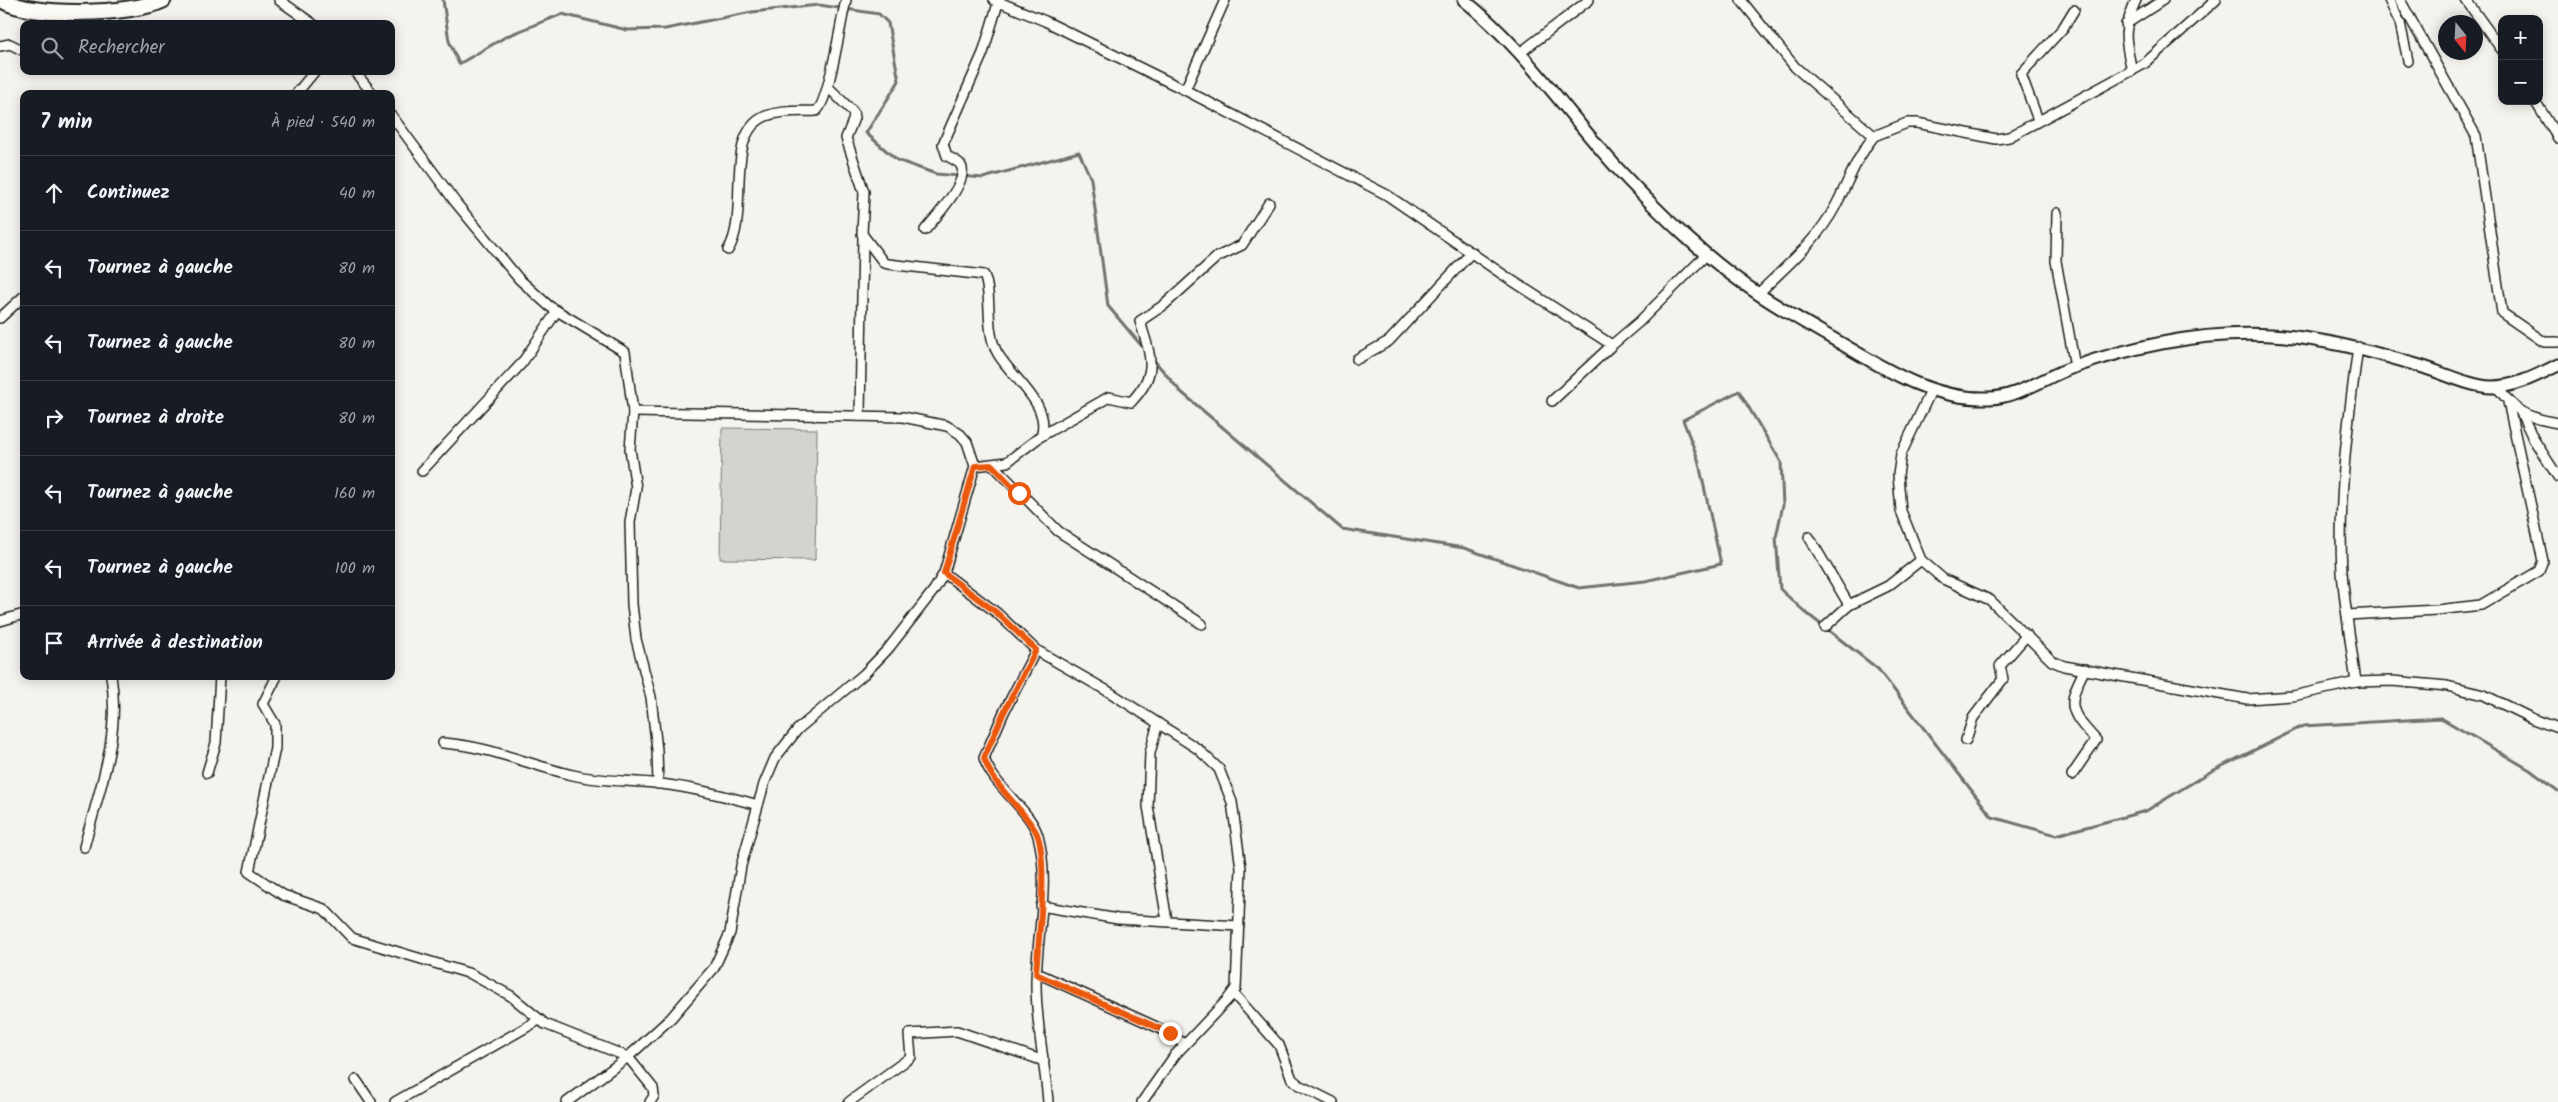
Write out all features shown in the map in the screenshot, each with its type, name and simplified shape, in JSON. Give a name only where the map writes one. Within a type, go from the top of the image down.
[{"type":"highway","points":[[2,0],[29,9],[96,12],[131,9],[163,0]]},
{"type":"street","points":[[279,0],[307,20]]},
{"type":"street","points":[[1185,90],[1224,0]]},
{"type":"street","points":[[1464,0],[1520,53],[1616,166],[1690,242],[1758,294],[1879,366],[1931,391],[1969,398],[1993,398],[2010,394],[2075,367],[2155,346],[2199,337],[2240,334],[2282,336],[2358,347],[2484,387],[2497,387],[2537,376],[2558,365]]},
{"type":"street","points":[[1520,53],[1589,0]]},
{"type":"street","points":[[1741,0],[1795,67],[1874,136]]},
{"type":"street","points":[[2132,71],[2125,35],[2126,24],[2136,0]]},
{"type":"street","points":[[2126,24],[2162,0]]},
{"type":"street","points":[[1758,294],[1826,221],[1835,207],[1856,160],[1874,136],[1908,123],[1917,123],[1996,139],[2009,137],[2144,64],[2216,0]]},
{"type":"street","points":[[2389,0],[2400,23],[2408,61]]},
{"type":"street","points":[[2400,0],[2476,136],[2502,314],[2544,342],[2558,342]]},
{"type":"street","points":[[2466,0],[2498,44]]},
{"type":"street","points":[[925,230],[952,197],[959,184],[962,169],[960,163],[947,156],[943,144],[983,53],[997,1],[1045,21],[1185,90],[1387,195],[1612,345]]},
{"type":"street","points":[[728,250],[738,230],[741,154],[749,129],[756,122],[778,113],[819,110],[828,88],[844,4]]},
{"type":"street","points":[[2038,120],[2020,74],[2062,28],[2074,10]]},
{"type":"street","points":[[0,46],[10,44],[20,49]]},
{"type":"street","points":[[299,90],[312,75]]},
{"type":"street","points":[[357,75],[370,90]]},
{"type":"street","points":[[828,88],[854,112],[854,118],[846,138],[864,192],[860,416]]},
{"type":"street","points":[[2537,105],[2558,138]]},
{"type":"street","points":[[395,120],[489,244],[519,279],[557,311],[625,352],[633,412],[630,448],[636,488],[630,522],[632,604],[636,639],[651,698],[657,750],[658,784]]},
{"type":"street","points":[[975,466],[992,465],[1016,458],[1041,436],[1109,397],[1131,402],[1145,388],[1151,363],[1140,321],[1164,305],[1217,257],[1242,245],[1269,203]]},
{"type":"street","points":[[2057,213],[2056,261],[2075,367]]},
{"type":"street","points":[[863,237],[888,264],[984,275],[988,318],[996,350],[1033,397],[1043,427],[1041,436]]},
{"type":"street","points":[[1357,359],[1389,341],[1472,252]]},
{"type":"street","points":[[1552,401],[1639,322],[1706,255]]},
{"type":"street","points":[[0,318],[20,300]]},
{"type":"street","points":[[422,471],[522,363],[557,311]]},
{"type":"street","points":[[2356,682],[2347,615],[2342,534],[2351,399],[2358,347]]},
{"type":"street","points":[[2497,387],[2508,402],[2521,413],[2558,423]]},
{"type":"street","points":[[1931,391],[1901,454],[1898,475],[1900,511],[1921,560],[1943,579],[1990,600],[2052,661],[2084,669],[2247,699],[2293,696],[2356,682],[2392,681],[2447,686],[2484,695],[2533,720],[2558,728]]},
{"type":"street","points":[[2347,615],[2445,610],[2482,605],[2539,571],[2543,561],[2508,402]]},
{"type":"street","points":[[567,1102],[628,1057],[686,1002],[714,968],[730,933],[741,866],[758,805],[775,758],[785,743],[864,674],[888,649],[934,590],[944,573],[975,466],[967,442],[960,434],[947,426],[903,417],[633,412]]},
{"type":"street","points":[[2521,413],[2534,440],[2558,477]]},
{"type":"street","points":[[992,465],[1058,531],[1202,624]]},
{"type":"street","points":[[1809,537],[1849,605]]},
{"type":"street","points":[[1825,627],[1849,605],[1888,586],[1921,560]]},
{"type":"street","points":[[944,573],[997,613],[1036,650],[1209,756],[1224,779],[1236,823],[1241,868],[1238,980],[1233,993],[1185,1044],[1142,1102]]},
{"type":"street","points":[[0,621],[20,615]]},
{"type":"street","points":[[1966,740],[1973,718],[2003,679],[2000,666],[2027,635]]},
{"type":"street","points":[[1036,650],[1004,712],[984,758],[999,783],[1037,834],[1043,880],[1036,997],[1048,1102]]},
{"type":"street","points":[[2072,774],[2096,740],[2080,723],[2072,708],[2073,692],[2084,669]]},
{"type":"street","points":[[84,847],[113,734],[115,698],[112,680]]},
{"type":"street","points":[[206,773],[216,743],[220,680]]},
{"type":"street","points":[[275,680],[263,704],[275,724],[275,748],[249,872],[283,895],[324,909],[352,938],[471,974],[511,996],[539,1020],[628,1057],[653,1088],[654,1096],[650,1102]]},
{"type":"street","points":[[1158,723],[1150,753],[1148,806],[1167,921]]},
{"type":"street","points":[[443,743],[500,752],[574,776],[620,782],[658,784],[713,793],[758,805]]},
{"type":"street","points":[[1041,906],[1103,917],[1240,926]]},
{"type":"street","points":[[1036,974],[1159,1028],[1185,1044]]},
{"type":"street","points":[[1233,993],[1279,1045],[1292,1078],[1298,1085],[1333,1102]]},
{"type":"street","points":[[395,1102],[539,1020]]},
{"type":"street","points":[[849,1102],[911,1057],[909,1034],[957,1031],[1044,1061]]},
{"type":"street","points":[[356,1080],[371,1102]]},
{"type":"shaded area","points":[[722,428],[817,429],[815,560],[720,559]]},
{"type":"waterway","points":[[443,0],[449,41],[459,64],[507,36],[562,14],[627,30],[665,29],[752,12],[819,5],[879,14],[888,23],[899,81],[866,133],[897,160],[936,174],[983,178],[1079,152],[1091,179],[1108,306],[1145,350]]},
{"type":"waterway","points":[[1153,359],[1180,391],[1342,529],[1464,548],[1579,588],[1645,581],[1721,564],[1698,459],[1683,420],[1739,391],[1781,462],[1783,505],[1776,537],[1780,589],[1805,612],[1878,669],[1992,817],[2056,835],[2146,811],[2210,772],[2303,726],[2441,718],[2530,770],[2558,791]]},
{"type":"route","points":[[1019,493],[992,465],[975,466],[944,573],[997,613],[1036,650],[1004,712],[984,758],[999,783],[1034,828],[1039,840],[1043,880],[1036,974],[1170,1033]]}]
